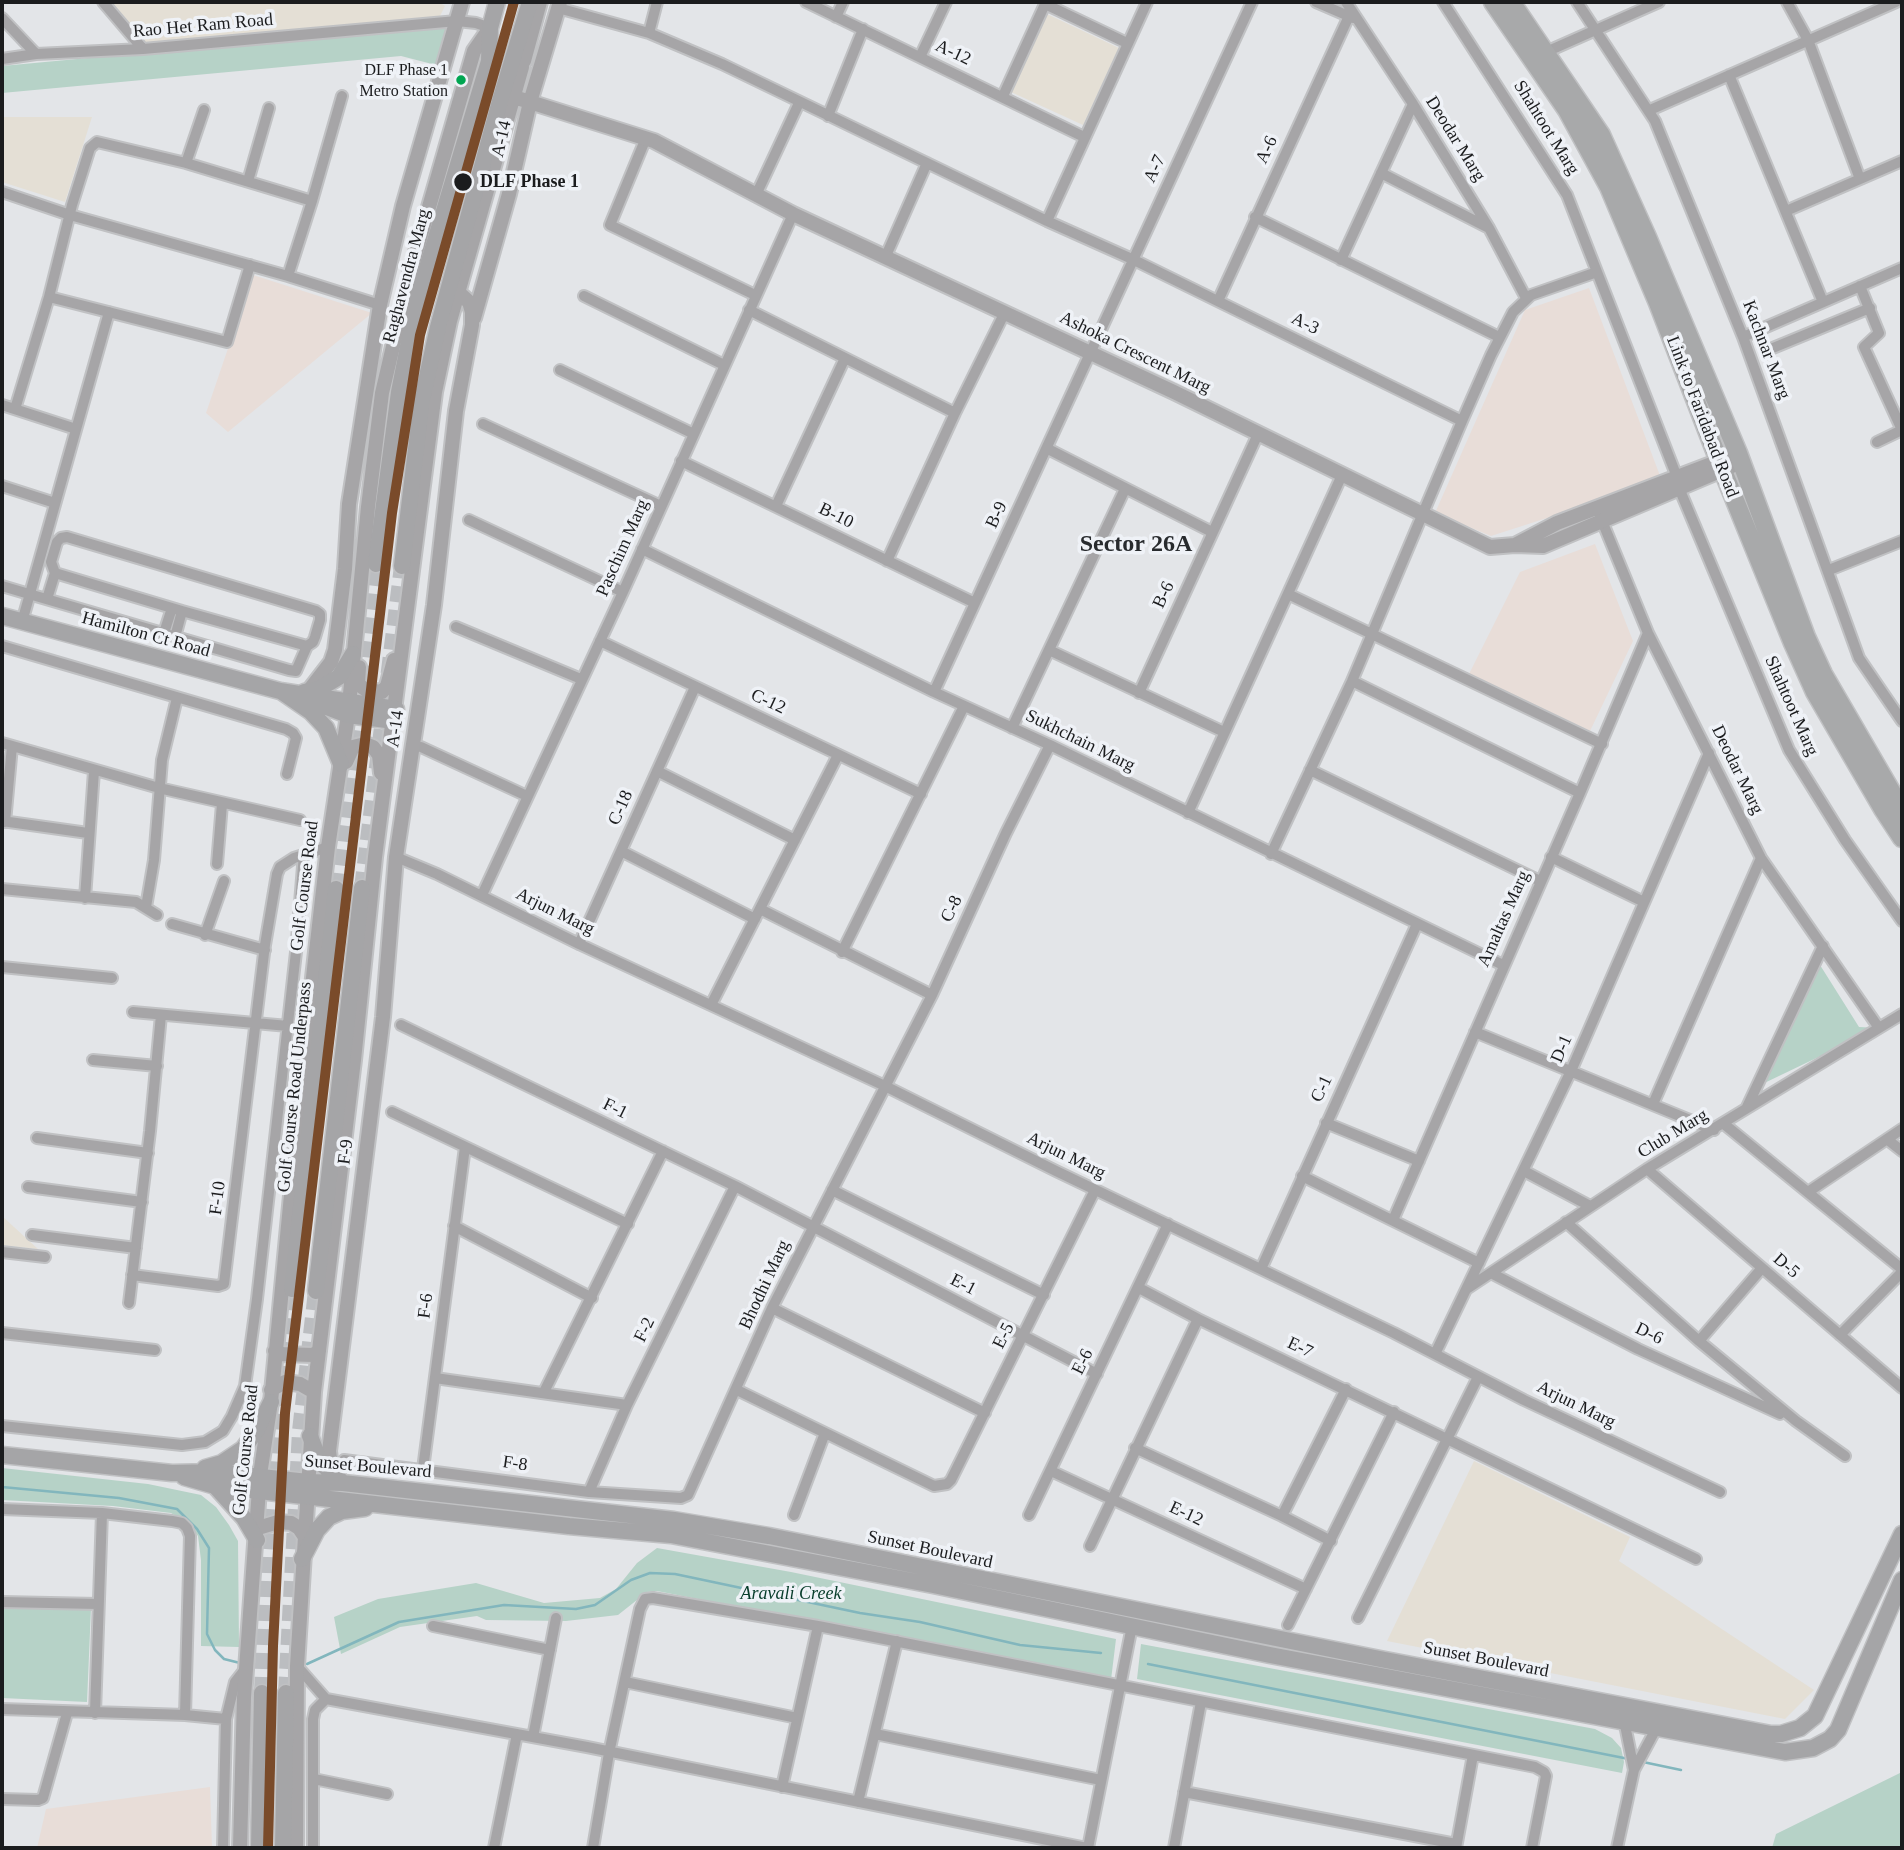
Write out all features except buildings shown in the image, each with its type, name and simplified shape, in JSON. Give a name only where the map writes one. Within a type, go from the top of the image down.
[{"type":"main road","name":"Raghavendra Marg","points":[[376,564],[399,392],[417,301],[489,61],[490,28],[498,2]]},
{"type":"main road","points":[[402,566],[422,399],[438,327],[530,2]]},
{"type":"main road","name":"Link to Faridabad Road","points":[[1493,2],[1567,110],[1609,187],[1815,692],[1902,838]]},
{"type":"main road","name":"Link to Faridabad Road","points":[[1511,2],[1601,135],[1740,458],[1817,662],[1900,802]]},
{"type":"main road","name":"Hamilton Ct Road","points":[[2,616],[348,709],[395,715]]},
{"type":"main road","points":[[280,691],[307,692],[319,689],[339,677],[353,654]]},
{"type":"main road","points":[[280,691],[288,699],[311,712],[326,728],[340,771]]},
{"type":"main road","name":"Golf Course Road Underpass","points":[[292,1289],[336,888]]},
{"type":"main road","points":[[316,1291],[362,888]]},
{"type":"main road","points":[[2,1455],[172,1473],[198,1470],[222,1463],[243,1449],[257,1430],[271,1396]]},
{"type":"main road","points":[[310,1436],[320,1462],[337,1479]]},
{"type":"main road","name":"Sunset Boulevard","points":[[172,1473],[214,1472],[395,1504],[569,1526],[671,1535],[935,1577],[1170,1625],[1760,1732],[1781,1734],[1800,1728]]},
{"type":"main road","name":"Sunset Boulevard","points":[[172,1473],[215,1486],[260,1482]]},
{"type":"main road","name":"Sunset Boulevard","points":[[308,1488],[337,1479],[674,1520],[769,1536],[1132,1626],[1170,1625],[1371,1674],[1624,1720],[1770,1750],[1785,1752],[1813,1748]]},
{"type":"main road","points":[[215,1486],[258,1534]]},
{"type":"main road","points":[[302,1559],[317,1530],[329,1517],[342,1511],[395,1504]]},
{"type":"main road","points":[[569,1526],[572,1508]]},
{"type":"main road","points":[[1902,1534],[1815,1716],[1800,1728],[1813,1748],[1830,1739],[1838,1730],[1902,1580]]},
{"type":"main road","points":[[259,1848],[262,1693]]},
{"type":"main road","points":[[283,1848],[286,1693]]},
{"type":"street","points":[[103,2],[143,50]]},
{"type":"street","points":[[307,692],[331,662],[335,650],[345,569],[349,504],[380,305],[403,206],[462,2]]},
{"type":"street","points":[[296,1848],[297,1665],[314,1392],[383,801],[435,391],[450,320],[540,2]]},
{"type":"street","points":[[649,33],[657,2]]},
{"type":"street","name":"A-12","points":[[806,2],[1084,137]]},
{"type":"street","points":[[836,17],[843,2]]},
{"type":"street","points":[[920,57],[946,2]]},
{"type":"street","points":[[1047,221],[1147,2]]},
{"type":"street","name":"A-7","points":[[1092,353],[1132,259],[1252,2]]},
{"type":"street","points":[[1316,2],[1354,18]]},
{"type":"street","name":"Deodar Marg","points":[[1346,2],[1489,228],[1526,298]]},
{"type":"street","name":"Shahtoot Marg","points":[[1443,2],[1556,174],[1578,222],[1678,483],[1789,750],[1845,841],[1902,921]]},
{"type":"street","name":"Kachnar Marg","points":[[1577,2],[1650,110],[1743,337],[1859,658],[1902,720]]},
{"type":"street","points":[[1546,52],[1659,2]]},
{"type":"street","points":[[1787,2],[1808,40],[1860,179]]},
{"type":"street","points":[[1650,110],[1896,2]]},
{"type":"street","points":[[1003,96],[1045,3],[1127,43]]},
{"type":"street","name":"A-3","points":[[559,5],[649,33],[722,64],[1047,221],[1132,259],[1462,421]]},
{"type":"street","name":"A-14","points":[[396,857],[433,606],[456,411],[472,325],[509,194],[530,102],[559,5]]},
{"type":"street","points":[[2,18],[36,54]]},
{"type":"street","name":"A-6","points":[[1218,301],[1255,218],[1354,18]]},
{"type":"street","name":"Rao Het Ram Road","points":[[2,59],[36,54],[143,50],[457,21],[490,28]]},
{"type":"street","name":"Golf Course Road","points":[[240,1848],[246,1668],[260,1482],[307,1030],[328,847],[348,709],[368,507],[383,393],[412,266],[474,51],[490,28]]},
{"type":"street","points":[[828,116],[863,29]]},
{"type":"street","points":[[518,40],[522,67]]},
{"type":"street","points":[[1729,75],[1823,302]]},
{"type":"street","points":[[288,276],[342,96]]},
{"type":"street","name":"Ashoka Crescent Marg","points":[[514,97],[646,138],[793,214],[1092,353],[1490,547],[1543,546],[1599,514],[1740,458]]},
{"type":"street","points":[[756,195],[799,103]]},
{"type":"street","points":[[1341,260],[1413,104]]},
{"type":"street","points":[[248,181],[269,108]]},
{"type":"street","points":[[186,163],[204,110]]},
{"type":"street","points":[[646,138],[610,225],[755,295]]},
{"type":"street","points":[[15,409],[90,148],[97,142],[186,163],[312,201]]},
{"type":"street","points":[[1786,211],[1902,161]]},
{"type":"street","points":[[885,258],[927,163]]},
{"type":"street","points":[[1381,173],[1489,228]]},
{"type":"street","points":[[2,192],[70,215],[288,276],[380,305]]},
{"type":"street","name":"Paschim Marg","points":[[482,895],[623,592],[793,214]]},
{"type":"street","points":[[1255,218],[1499,337]]},
{"type":"street","points":[[49,297],[227,342],[250,265]]},
{"type":"street","points":[[1743,337],[1902,268]]},
{"type":"street","points":[[1271,854],[1373,634],[1462,421],[1513,312],[1526,298],[1599,278]]},
{"type":"street","points":[[1860,286],[1879,333],[1864,346],[1902,430],[1877,442]]},
{"type":"street","points":[[458,292],[469,302],[472,325]]},
{"type":"street","points":[[584,296],[724,365]]},
{"type":"street","points":[[1768,349],[1870,308]]},
{"type":"street","points":[[749,310],[955,413]]},
{"type":"street","points":[[22,622],[109,312]]},
{"type":"street","points":[[887,561],[1005,312]]},
{"type":"street","name":"B-9","points":[[934,692],[1092,353]]},
{"type":"street","points":[[776,506],[845,358]]},
{"type":"street","points":[[560,370],[694,434]]},
{"type":"street","points":[[2,405],[76,429]]},
{"type":"street","points":[[482,424],[661,506]]},
{"type":"street","name":"B-6","points":[[1139,693],[1258,434]]},
{"type":"street","points":[[1048,449],[1212,532]]},
{"type":"street","name":"B-10","points":[[681,461],[975,603]]},
{"type":"street","points":[[1188,813],[1342,475]]},
{"type":"street","points":[[2,486],[55,503]]},
{"type":"street","points":[[1012,728],[1125,489]]},
{"type":"street","points":[[349,504],[368,507]]},
{"type":"street","name":"Deodar Marg","points":[[1599,514],[1648,633],[1761,858],[1879,1028]]},
{"type":"street","points":[[469,520],[623,592]]},
{"type":"street","points":[[2,586],[296,671],[307,646],[313,642],[320,620],[320,614],[316,611],[67,537],[57,542],[51,562],[55,573],[47,599]]},
{"type":"street","points":[[1829,570],[1902,541]]},
{"type":"street","name":"Sukhchain Marg","points":[[642,549],[1503,965]]},
{"type":"street","points":[[55,573],[307,646]]},
{"type":"street","points":[[1289,594],[1602,744]]},
{"type":"street","points":[[170,635],[177,609]]},
{"type":"street","points":[[456,627],[581,679]]},
{"type":"street","points":[[355,630],[361,647],[358,684],[366,690],[376,692],[382,692],[387,686],[398,645],[404,637]]},
{"type":"street","name":"Amaltas Marg","points":[[1393,1220],[1648,633]]},
{"type":"street","name":"C-12","points":[[600,641],[921,794]]},
{"type":"street","points":[[2,646],[293,733],[296,738],[287,774]]},
{"type":"street","points":[[1049,650],[1224,732]]},
{"type":"street","points":[[1352,681],[1580,793]]},
{"type":"street","name":"C-18","points":[[579,944],[695,687]]},
{"type":"street","points":[[146,907],[155,860],[159,788],[165,745],[177,698]]},
{"type":"street","points":[[842,952],[964,706]]},
{"type":"street","points":[[340,771],[343,772],[349,750],[356,744],[365,744],[373,747],[379,755],[385,785]]},
{"type":"street","points":[[88,833],[3,821],[7,745],[159,788],[300,820]]},
{"type":"street","name":"C-8","points":[[885,1086],[932,995],[1006,833],[1050,745]]},
{"type":"street","points":[[421,747],[527,796]]},
{"type":"street","name":"D-1","points":[[1434,1354],[1571,1071],[1709,753]]},
{"type":"street","points":[[711,1005],[838,755]]},
{"type":"street","points":[[1310,770],[1540,881]]},
{"type":"street","points":[[85,898],[94,771]]},
{"type":"street","points":[[657,771],[795,840]]},
{"type":"street","points":[[383,801],[398,840]]},
{"type":"street","points":[[218,864],[222,804]]},
{"type":"street","points":[[257,1023],[277,874],[285,862],[328,847]]},
{"type":"street","points":[[621,851],[932,995]]},
{"type":"street","points":[[2,1426],[182,1446],[205,1442],[223,1431],[240,1401],[245,1386],[268,1206],[304,854]]},
{"type":"street","name":"Arjun Marg","points":[[396,857],[885,1086],[1478,1377],[1720,1492]]},
{"type":"street","name":"F-9","points":[[337,1479],[329,1451],[383,1017],[396,857]]},
{"type":"street","points":[[1550,857],[1644,902]]},
{"type":"street","points":[[1653,1104],[1761,858]]},
{"type":"street","points":[[205,935],[224,881]]},
{"type":"street","points":[[370,910],[393,885]]},
{"type":"street","points":[[2,889],[125,901],[146,907],[157,915]]},
{"type":"street","points":[[172,924],[265,950]]},
{"type":"street","name":"C-1","points":[[1261,1269],[1417,924]]},
{"type":"street","points":[[1747,1107],[1823,946]]},
{"type":"street","points":[[2,967],[112,978]]},
{"type":"street","points":[[133,1012],[288,1027]]},
{"type":"street","name":"Club Marg","points":[[1465,1290],[1647,1169],[1902,1014]]},
{"type":"street","points":[[129,1303],[148,1153],[161,1015]]},
{"type":"street","name":"F-10","points":[[132,1275],[218,1286],[224,1283],[257,1023]]},
{"type":"street","name":"F-1","points":[[401,1025],[735,1186],[811,1228]]},
{"type":"street","points":[[1475,1032],[1653,1104],[1719,1127],[1808,1192],[1902,1270],[1840,1335]]},
{"type":"street","points":[[93,1060],[157,1066]]},
{"type":"street","name":"Bhodhi Marg","points":[[681,1498],[688,1495],[692,1489],[772,1308],[885,1086]]},
{"type":"street","points":[[391,1112],[628,1224]]},
{"type":"street","points":[[1326,1123],[1419,1161]]},
{"type":"street","points":[[1808,1192],[1902,1129]]},
{"type":"street","points":[[37,1138],[148,1153]]},
{"type":"street","points":[[1888,1140],[1902,1151]]},
{"type":"street","name":"F-6","points":[[423,1469],[464,1147]]},
{"type":"street","points":[[544,1392],[663,1151]]},
{"type":"street","name":"D-5","points":[[1647,1169],[1902,1388]]},
{"type":"street","points":[[1524,1171],[1590,1206]]},
{"type":"street","points":[[1302,1176],[1479,1263]]},
{"type":"street","points":[[28,1186],[142,1202]]},
{"type":"street","name":"F-2","points":[[589,1492],[628,1405],[735,1186]]},
{"type":"street","points":[[832,1190],[1044,1295]]},
{"type":"street","name":"E-5","points":[[825,1433],[934,1486],[943,1486],[951,1480],[1096,1190]]},
{"type":"street","points":[[268,1206],[289,1209]]},
{"type":"street","name":"D-6","points":[[1566,1222],[1699,1341],[1796,1421],[1845,1456]]},
{"type":"street","name":"E-6","points":[[1029,1515],[1168,1224]]},
{"type":"street","points":[[454,1227],[592,1298]]},
{"type":"street","name":"E-1","points":[[811,1228],[1097,1374]]},
{"type":"street","points":[[32,1235],[136,1248]]},
{"type":"street","points":[[2,1252],[46,1257]]},
{"type":"street","points":[[1699,1341],[1762,1268]]},
{"type":"street","name":"D-6","points":[[1491,1273],[1638,1349],[1796,1421]]},
{"type":"street","name":"E-7","points":[[1139,1288],[1696,1559]]},
{"type":"street","points":[[772,1308],[985,1413]]},
{"type":"street","points":[[1090,1546],[1198,1319]]},
{"type":"street","points":[[2,1333],[155,1350]]},
{"type":"street","points":[[275,1350],[282,1354],[313,1355],[319,1351]]},
{"type":"street","points":[[1358,1618],[1478,1377]]},
{"type":"street","points":[[435,1378],[628,1405]]},
{"type":"street","points":[[271,1396],[285,1382],[300,1384],[314,1392]]},
{"type":"street","points":[[1282,1516],[1346,1389]]},
{"type":"street","points":[[737,1390],[825,1433],[794,1515]]},
{"type":"street","points":[[1289,1625],[1394,1412]]},
{"type":"street","points":[[1135,1448],[1282,1516],[1331,1542]]},
{"type":"street","name":"F-8","points":[[344,1460],[589,1492],[681,1498]]},
{"type":"street","name":"E-12","points":[[1051,1471],[1306,1589]]},
{"type":"street","points":[[2,1509],[102,1513],[172,1521],[187,1528],[190,1536],[185,1716]]},
{"type":"street","points":[[95,1713],[102,1513]]},
{"type":"street","points":[[258,1534],[278,1522],[291,1523],[299,1528],[305,1537]]},
{"type":"street","points":[[593,1848],[640,1609],[645,1599],[660,1598],[818,1626],[1535,1767],[1544,1772],[1545,1780],[1532,1848]]},
{"type":"street","points":[[2,1602],[98,1604]]},
{"type":"street","points":[[533,1737],[556,1618]]},
{"type":"street","points":[[433,1626],[550,1650]]},
{"type":"street","points":[[782,1787],[818,1626]]},
{"type":"street","points":[[297,1665],[326,1699],[858,1802],[1049,1844],[1088,1848],[1132,1626]]},
{"type":"street","points":[[858,1802],[897,1642]]},
{"type":"street","points":[[223,1848],[226,1719],[235,1682],[246,1668]]},
{"type":"street","points":[[625,1682],[797,1718]]},
{"type":"street","points":[[313,1848],[313,1719],[315,1710],[326,1699]]},
{"type":"street","points":[[1174,1848],[1201,1702]]},
{"type":"street","points":[[2,1709],[226,1719]]},
{"type":"street","points":[[2,1799],[38,1800],[46,1794],[66,1713]]},
{"type":"street","points":[[1624,1720],[1635,1765]]},
{"type":"street","points":[[1617,1848],[1635,1765],[1657,1727]]},
{"type":"street","points":[[494,1848],[517,1734]]},
{"type":"street","points":[[875,1734],[1101,1780]]},
{"type":"street","points":[[1184,1792],[1456,1846],[1473,1755]]},
{"type":"street","points":[[314,1779],[387,1794]]},
{"type":"shaded area","points":[[110,2],[439,2],[445,6],[438,20],[145,45]]},
{"type":"shaded area","points":[[1047,14],[1119,48],[1083,125],[1011,92]]},
{"type":"shaded area","points":[[2,117],[92,117],[65,202],[2,182]]},
{"type":"shaded area","points":[[253,275],[372,313],[228,432],[206,413]]},
{"type":"shaded area","points":[[1589,288],[1662,481],[1491,536],[1435,513],[1525,310]]},
{"type":"shaded area","points":[[1595,544],[1633,641],[1590,731],[1469,674],[1520,572]]},
{"type":"shaded area","points":[[2,1216],[38,1249],[2,1245]]},
{"type":"shaded area","points":[[1474,1461],[1630,1537],[1619,1561],[1814,1690],[1785,1719],[1387,1641]]},
{"type":"shaded area","points":[[210,1787],[212,1848],[37,1848],[46,1809]]},
{"type":"green space","points":[[452,24],[436,65],[401,56],[2,93],[2,66]]},
{"type":"green space","points":[[1820,965],[1859,1027],[1879,1028],[1756,1087]]},
{"type":"green space","points":[[2,1468],[148,1484],[201,1495],[216,1507],[238,1541],[239,1647],[201,1646],[201,1560],[198,1536],[188,1523],[171,1513],[113,1506],[2,1500]]},
{"type":"green space","name":"Aravali Creek","points":[[657,1548],[791,1572],[1116,1639],[1111,1680],[657,1591],[647,1592],[618,1615],[566,1621],[486,1620],[477,1616],[400,1627],[341,1654],[334,1617],[378,1599],[476,1583],[544,1603],[600,1598],[616,1589],[637,1563]]},
{"type":"green space","points":[[2,1606],[91,1608],[87,1702],[2,1698]]},
{"type":"green space","points":[[1141,1644],[1595,1729],[1612,1738],[1621,1748],[1624,1762],[1622,1773],[1137,1679]]},
{"type":"green space","points":[[1902,1772],[1902,1848],[1772,1848],[1776,1834]]},
{"type":"waterway","points":[[2,1487],[119,1498],[177,1509],[197,1529],[209,1548],[207,1634],[215,1650],[224,1659],[240,1663]]},
{"type":"waterway","points":[[307,1664],[399,1622],[504,1605],[576,1609],[595,1605],[631,1580],[650,1573],[675,1574],[860,1613],[920,1622],[1020,1645],[1101,1653]]},
{"type":"waterway","points":[[1148,1664],[1629,1759]]},
{"type":"waterway","points":[[1643,1762],[1681,1770]]},
{"type":"tunnel","points":[[362,681],[376,564]]},
{"type":"tunnel","points":[[362,888],[402,566]]},
{"type":"tunnel","points":[[336,889],[359,703]]},
{"type":"tunnel","points":[[262,1693],[267,1550],[277,1422],[292,1289]]},
{"type":"tunnel","points":[[286,1693],[300,1431],[316,1291]]},
{"type":"transit line","points":[[268,1848],[273,1646],[285,1413],[392,513],[420,335],[514,2]]},
{"type":"place","name":"DLF Phase 1 Metro Station","points":[[461,80]]},
{"type":"place","name":"DLF Phase 1","points":[[463,182]]},
{"type":"district","name":"Sector 26A","points":[[1136,545]]}]
